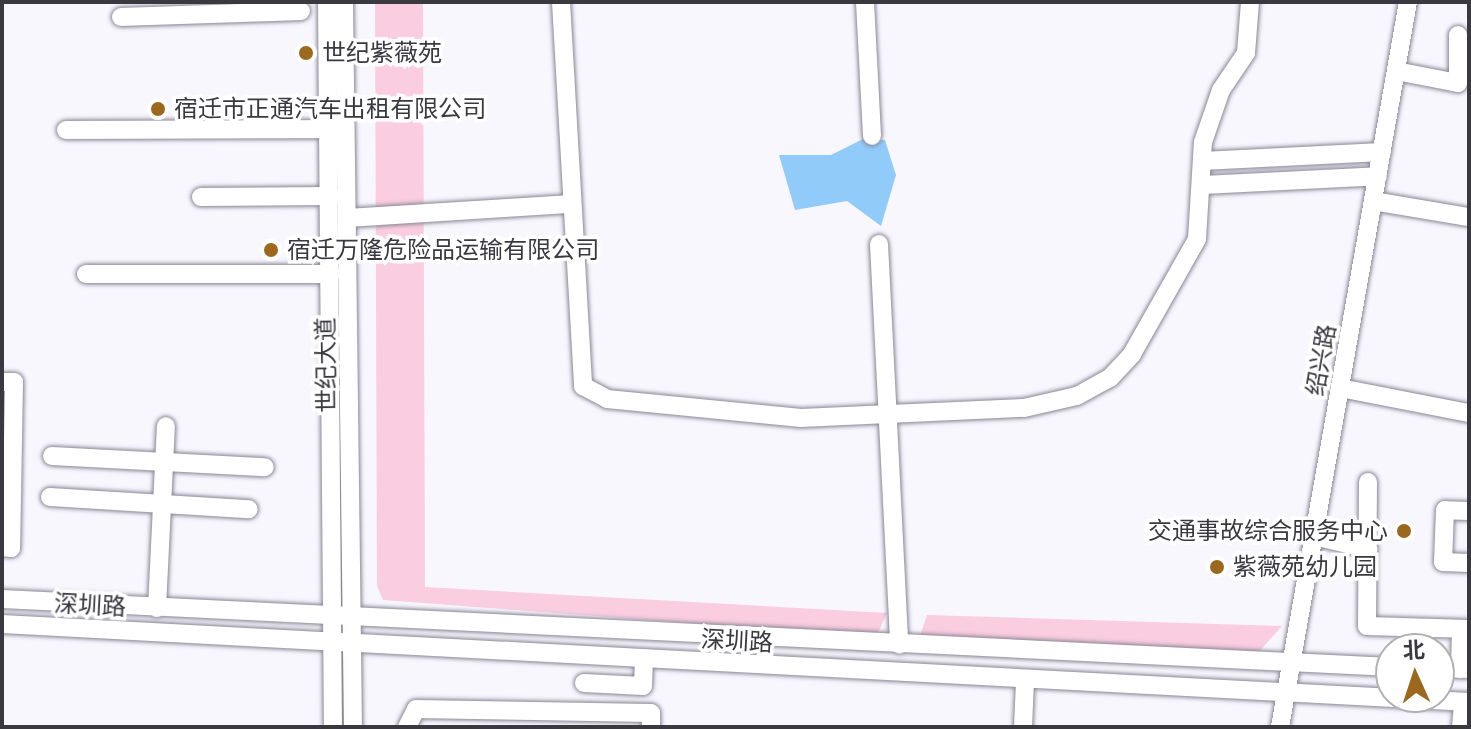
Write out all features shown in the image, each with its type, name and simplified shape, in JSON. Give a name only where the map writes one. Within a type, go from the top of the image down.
[{"type":"street","name":"世纪大道","points":[[327,2],[347,218],[353,727]]},
{"type":"street","name":"世纪大道","points":[[333,727],[331,196],[338,129],[344,2]]},
{"type":"street","points":[[561,2],[581,377],[590,392],[801,418],[1024,408],[1077,396],[1110,378],[1132,354],[1197,239],[1203,185],[1202,161],[1215,104],[1251,36],[1250,2]]},
{"type":"street","points":[[865,2],[872,136]]},
{"type":"street","name":"绍兴路","points":[[1280,727],[1408,2]]},
{"type":"street","points":[[121,17],[208,8],[301,11]]},
{"type":"street","points":[[1396,71],[1458,83],[1458,35]]},
{"type":"street","points":[[66,130],[338,129]]},
{"type":"street","points":[[1202,161],[1382,152]]},
{"type":"street","points":[[1203,185],[1378,176]]},
{"type":"street","points":[[201,197],[331,196]]},
{"type":"street","points":[[1373,201],[1469,217]]},
{"type":"street","points":[[347,218],[572,204]]},
{"type":"street","points":[[879,244],[899,645]]},
{"type":"street","points":[[86,274],[331,274]]},
{"type":"street","points":[[2,382],[14,382],[7,504],[11,548],[2,547]]},
{"type":"street","points":[[1340,388],[1469,413]]},
{"type":"street","points":[[157,608],[166,426]]},
{"type":"street","points":[[52,456],[265,467]]},
{"type":"street","points":[[1368,482],[1367,626],[1465,629],[1464,669]]},
{"type":"street","points":[[50,497],[249,509]]},
{"type":"street","points":[[1469,511],[1445,510],[1443,562],[1469,563]]},
{"type":"street","points":[[1314,536],[1368,549]]},
{"type":"street","name":"深圳路","points":[[2,599],[353,619],[1375,666]]},
{"type":"street","name":"深圳路","points":[[2,624],[1286,696],[1466,702]]},
{"type":"street","points":[[584,683],[643,686],[644,660]]},
{"type":"street","points":[[1023,727],[1025,681]]},
{"type":"street","points":[[1461,727],[1466,702]]},
{"type":"street","points":[[407,727],[416,709],[651,713],[651,727]]},
{"type":"shaded area","points":[[375,2],[423,2],[425,587],[887,613],[876,637],[383,600],[377,586]]},
{"type":"shaded area","points":[[927,615],[1282,626],[1258,653],[919,639]]},
{"type":"water","points":[[863,139],[885,140],[896,175],[881,226],[847,201],[795,210],[779,155],[831,155]]},
{"type":"place","name":"世纪紫薇苑","points":[[306,53]]},
{"type":"place","name":"宿迁市正通汽车出租有限公司","points":[[158,109]]},
{"type":"place","name":"宿迁万隆危险品运输有限公司","points":[[271,250]]},
{"type":"place","name":"交通事故综合服务中心","points":[[1404,531]]},
{"type":"place","name":"紫薇苑幼儿园","points":[[1217,567]]}]
